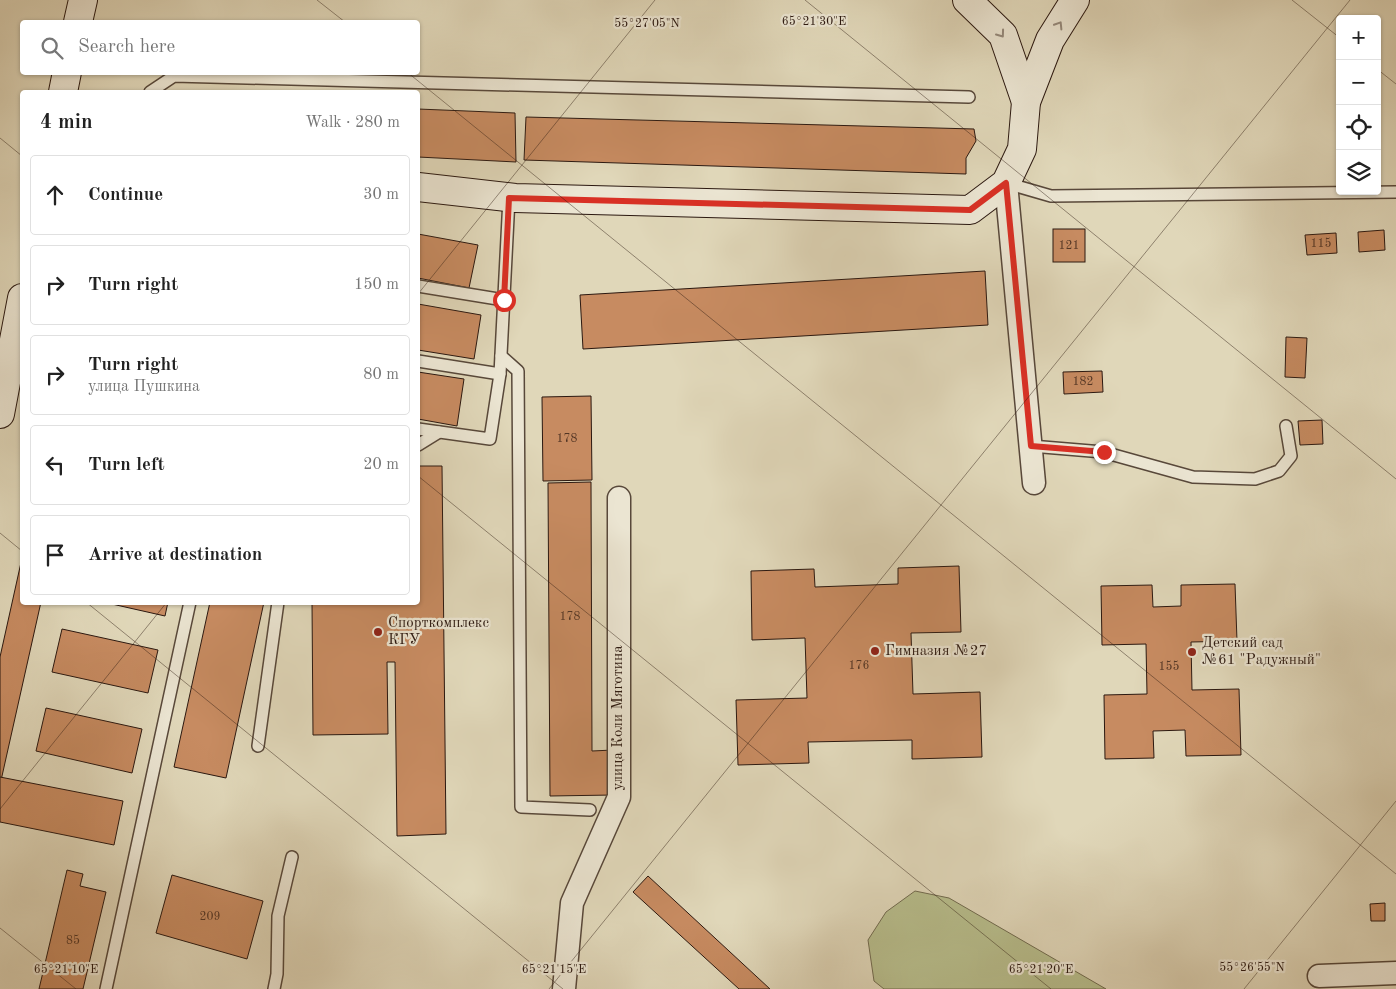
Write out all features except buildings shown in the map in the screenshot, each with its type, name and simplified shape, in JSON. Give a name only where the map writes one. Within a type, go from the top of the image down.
[{"type":"main road","points":[[78,20],[83,0]]},
{"type":"main road","points":[[967,0],[1004,35],[1026,102]]},
{"type":"main road","points":[[420,187],[509,198],[970,210],[1006,183],[1022,150],[1026,102],[1050,40],[1075,0]]},
{"type":"main road","points":[[63,90],[66,75]]},
{"type":"main road","points":[[0,414],[20,309]]},
{"type":"street","points":[[1006,183],[1034,483]]},
{"type":"street","name":"улица Коли Мяготина","points":[[564,989],[572,903],[619,797],[619,498]]},
{"type":"street","points":[[1319,976],[1396,972]]},
{"type":"lane","points":[[153,90],[174,76],[969,97]]},
{"type":"lane","points":[[1006,183],[1051,196],[1396,192]]},
{"type":"lane","points":[[420,429],[490,439],[500,374],[509,198]]},
{"type":"lane","points":[[420,286],[504,300]]},
{"type":"lane","points":[[501,356],[518,371],[521,807],[590,810]]},
{"type":"lane","points":[[420,361],[500,374]]},
{"type":"lane","points":[[1031,446],[1104,452],[1193,477],[1255,479],[1279,471],[1290,456],[1286,426]]},
{"type":"lane","points":[[420,445],[439,432]]},
{"type":"lane","points":[[106,989],[189,605]]},
{"type":"lane","points":[[258,746],[278,605]]},
{"type":"lane","points":[[274,989],[277,974],[278,916],[292,857]]},
{"type":"green space","points":[[915,891],[949,898],[1106,989],[884,989],[874,981],[868,940],[886,912]]},
{"type":"place","name":"Спорткомплекс КГУ","points":[[378,632]]},
{"type":"place","name":"Гимназия №27","points":[[875,651]]},
{"type":"place","name":"Детский сад №61 \"Радужный\"","points":[[1192,652]]},
{"type":"route","points":[[504,300],[509,198],[970,210],[1006,183],[1031,446],[1104,452]]}]
